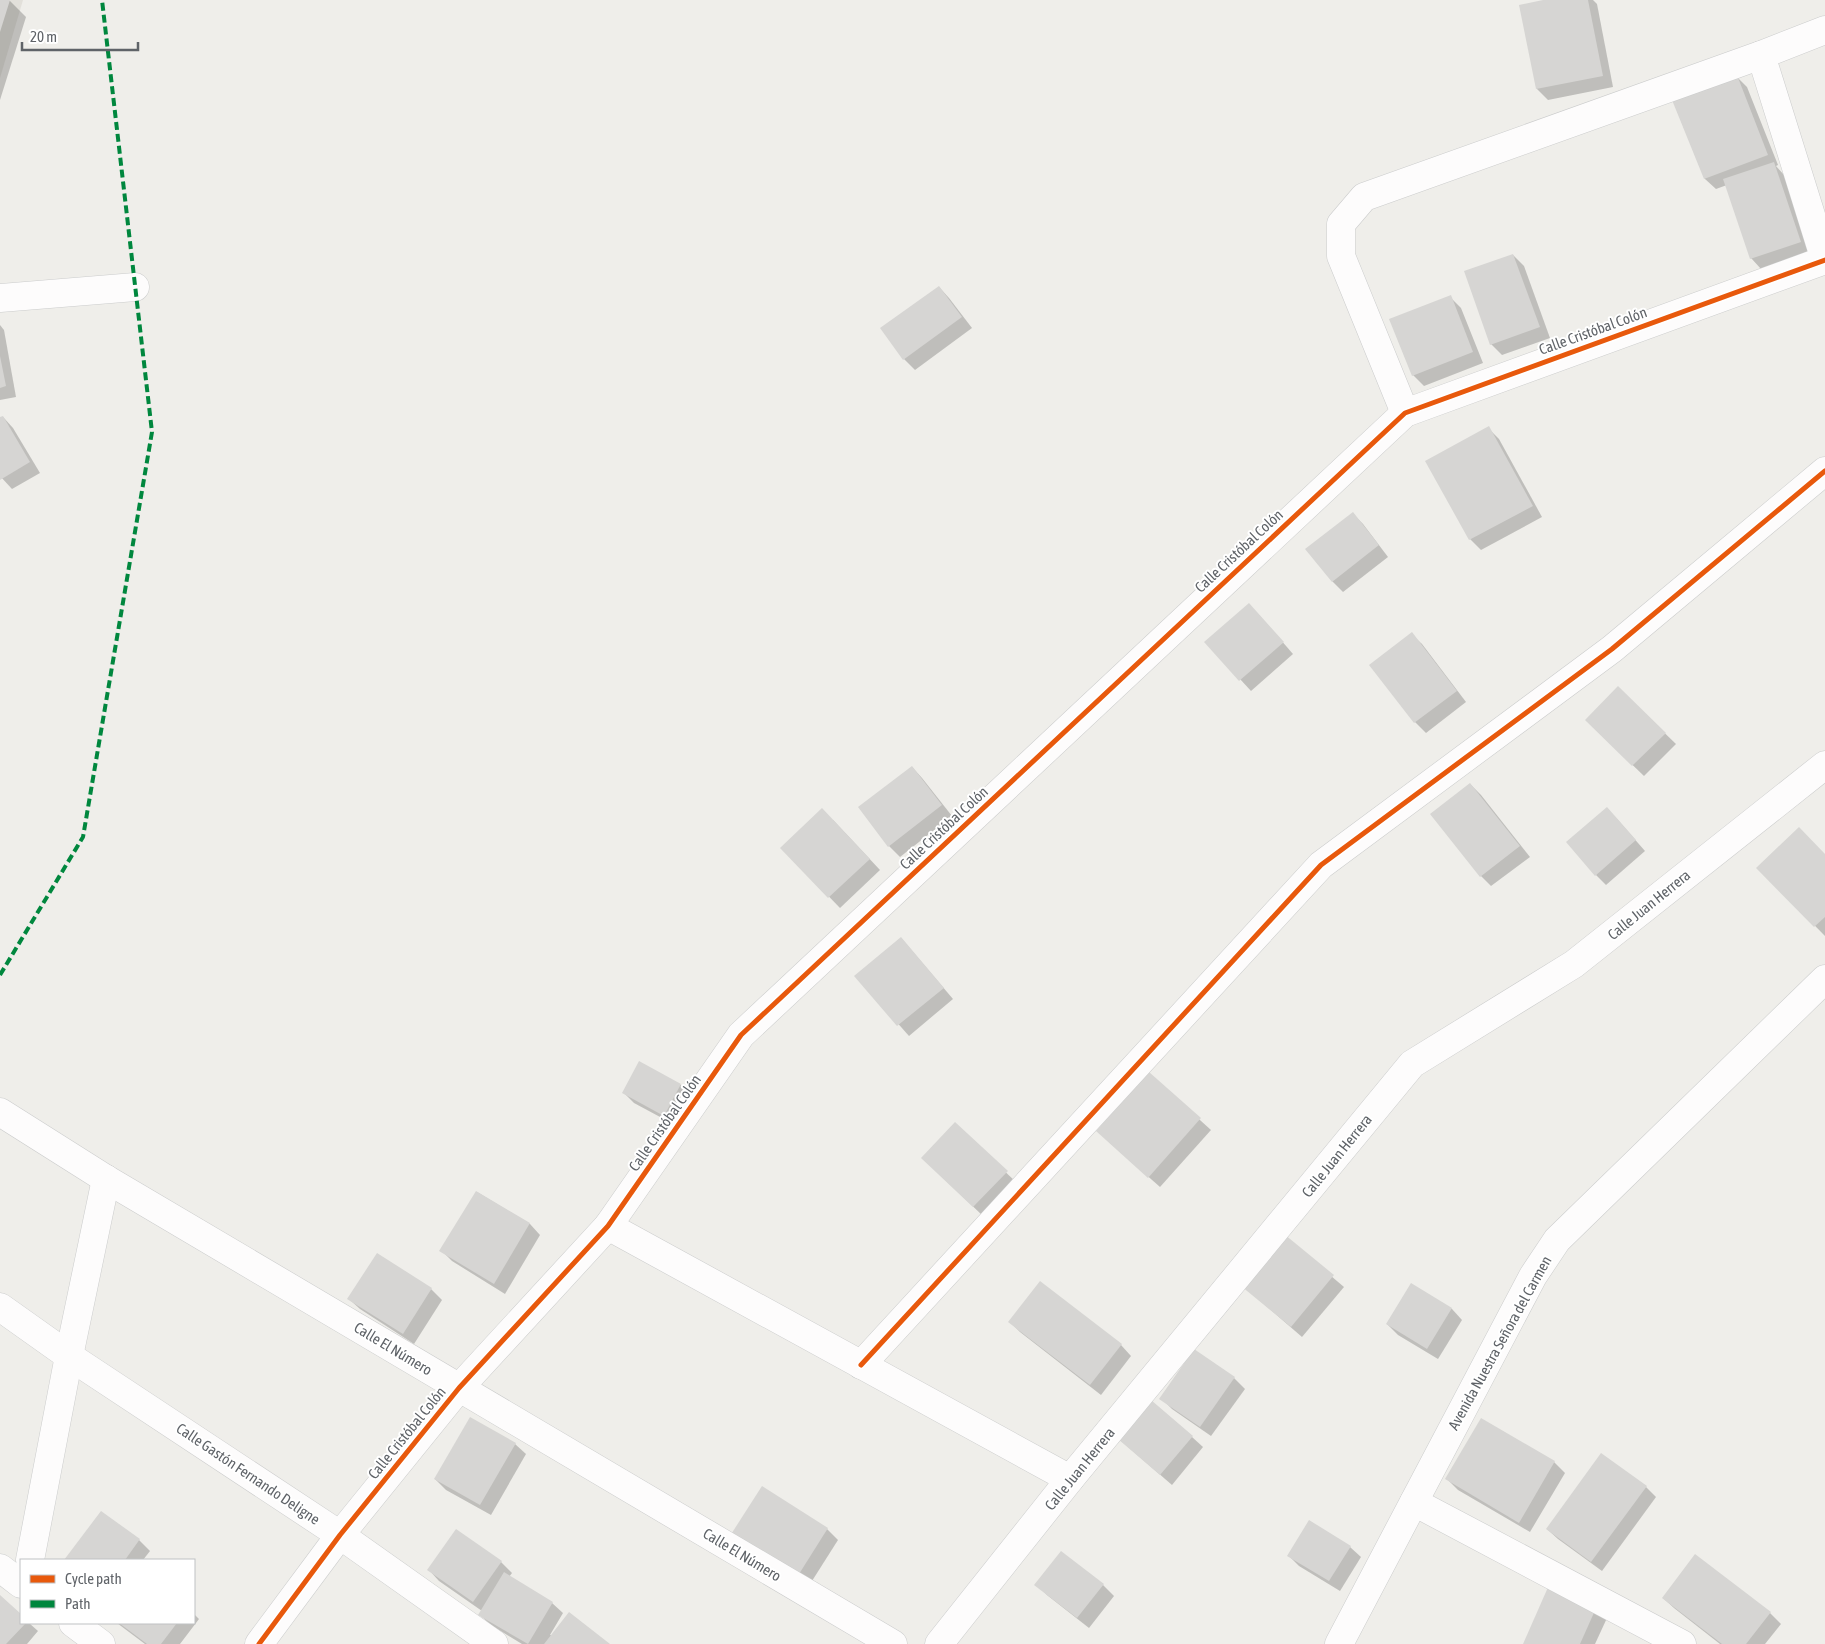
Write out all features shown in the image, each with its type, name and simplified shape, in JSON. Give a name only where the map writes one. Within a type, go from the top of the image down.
[{"type":"street","points":[[1405,413],[1341,256],[1342,224],[1364,197],[1761,55],[1825,30]]},
{"type":"street","points":[[1761,55],[1825,260]]},
{"type":"street","name":"Calle Cristóbal Colón","points":[[259,1644],[340,1535],[459,1388],[608,1226],[741,1035],[1405,413],[1825,260]]},
{"type":"street","points":[[0,298],[135,287]]},
{"type":"street","points":[[861,1365],[1321,865],[1612,649],[1825,471]]},
{"type":"street","name":"Calle Juan Herrera","points":[[940,1644],[1070,1480],[1412,1064],[1574,964],[1825,765]]},
{"type":"street","name":"Avenida Nuestra Señora del Carmen","points":[[1339,1644],[1533,1276],[1557,1240],[1825,979]]},
{"type":"street","name":"Calle El Número","points":[[0,1112],[106,1179],[893,1644]]},
{"type":"street","points":[[30,1559],[69,1356],[106,1179]]},
{"type":"street","points":[[608,1226],[1070,1480]]},
{"type":"street","name":"Calle Gastón Fernando Deligne","points":[[0,1307],[69,1356],[340,1535],[494,1644]]},
{"type":"street","points":[[1414,1502],[1682,1644]]},
{"type":"street","points":[[0,1568],[20,1583]]},
{"type":"street","points":[[74,1624],[101,1644]]},
{"type":"shaded area","points":[[0,0],[23,0],[0,78]]},
{"type":"building","points":[[0,0],[10,0],[0,32]]},
{"type":"building","points":[[1543,0],[1588,0],[1603,76],[1536,89],[1519,5]]},
{"type":"building","points":[[1737,75],[1768,155],[1704,179],[1672,100]]},
{"type":"building","points":[[1774,162],[1801,242],[1750,259],[1723,179]]},
{"type":"building","points":[[1513,254],[1540,327],[1490,345],[1464,271]]},
{"type":"building","points":[[939,286],[962,317],[903,360],[880,328]]},
{"type":"building","points":[[1451,295],[1473,352],[1412,376],[1389,319]]},
{"type":"building","points":[[0,356],[6,386],[0,388]]},
{"type":"building","points":[[3,416],[30,462],[0,480],[0,417]]},
{"type":"building","points":[[1489,426],[1533,506],[1469,540],[1425,461]]},
{"type":"building","points":[[1353,512],[1379,545],[1332,582],[1305,549]]},
{"type":"building","points":[[1249,603],[1284,642],[1239,681],[1204,642]]},
{"type":"building","points":[[1412,632],[1457,691],[1414,723],[1369,665]]},
{"type":"building","points":[[1618,686],[1666,733],[1632,766],[1585,720]]},
{"type":"building","points":[[912,766],[942,805],[888,847],[858,807]]},
{"type":"building","points":[[1470,783],[1520,846],[1480,877],[1430,814]]},
{"type":"building","points":[[1607,807],[1636,840],[1595,876],[1566,842]]},
{"type":"building","points":[[822,808],[870,859],[828,898],[780,848]]},
{"type":"building","points":[[1799,827],[1825,854],[1825,917],[1814,927],[1756,868]]},
{"type":"building","points":[[901,937],[944,988],[897,1026],[854,976]]},
{"type":"building","points":[[639,1061],[681,1084],[664,1116],[622,1093]]},
{"type":"building","points":[[1149,1072],[1201,1118],[1148,1178],[1096,1131]]},
{"type":"building","points":[[955,1122],[1008,1171],[973,1207],[921,1158]]},
{"type":"building","points":[[476,1191],[530,1223],[494,1284],[439,1251]]},
{"type":"building","points":[[1284,1234],[1334,1275],[1291,1327],[1241,1286]]},
{"type":"building","points":[[377,1253],[432,1288],[403,1334],[347,1299]]},
{"type":"building","points":[[1040,1281],[1122,1344],[1090,1385],[1008,1322]]},
{"type":"building","points":[[1411,1283],[1452,1308],[1427,1349],[1386,1324]]},
{"type":"building","points":[[1194,1349],[1235,1377],[1200,1427],[1159,1399]]},
{"type":"building","points":[[1151,1400],[1193,1436],[1160,1475],[1118,1439]]},
{"type":"building","points":[[470,1417],[516,1443],[480,1505],[434,1479]]},
{"type":"building","points":[[1481,1418],[1555,1461],[1519,1523],[1445,1479]]},
{"type":"building","points":[[1601,1453],[1647,1486],[1591,1562],[1546,1529]]},
{"type":"building","points":[[762,1486],[828,1528],[794,1582],[728,1539]]},
{"type":"building","points":[[101,1511],[140,1539],[126,1559],[65,1559]]},
{"type":"building","points":[[1309,1520],[1351,1546],[1329,1581],[1287,1556]]},
{"type":"building","points":[[456,1529],[502,1561],[473,1602],[427,1570]]},
{"type":"building","points":[[1061,1551],[1104,1584],[1077,1618],[1034,1585]]},
{"type":"building","points":[[1695,1554],[1771,1612],[1746,1644],[1722,1644],[1662,1598]]},
{"type":"building","points":[[504,1572],[553,1602],[528,1644],[478,1615]]},
{"type":"building","points":[[1549,1585],[1597,1606],[1580,1644],[1523,1644]]},
{"type":"building","points":[[0,1595],[20,1613],[20,1624],[25,1624],[6,1644],[0,1644]]},
{"type":"building","points":[[569,1612],[610,1644],[544,1644]]},
{"type":"building","points":[[120,1624],[176,1624],[161,1644],[147,1644]]},
{"type":"marked path","points":[[0,975],[83,837],[152,432],[102,0]]},
{"type":"cycle path","points":[[259,1644],[340,1535],[459,1388],[608,1226],[741,1035],[1405,413],[1825,260]]},
{"type":"cycle path","points":[[861,1365],[1321,865],[1612,649],[1825,471]]}]
